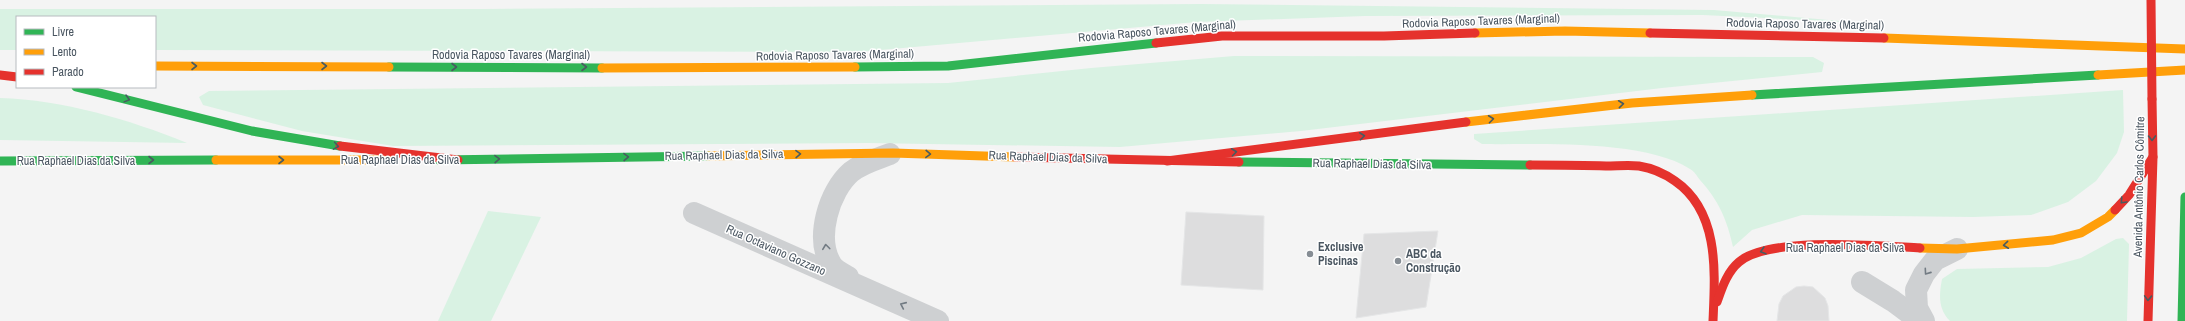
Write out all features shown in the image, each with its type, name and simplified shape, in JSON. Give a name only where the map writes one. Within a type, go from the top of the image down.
[{"type":"main road","name":"Avenida Antônio Carlos Cômitre","points":[[2148,321],[2153,157],[2151,0]]},
{"type":"main road","name":"Rodovia Raposo Tavares (Marginal)","points":[[156,66],[715,68],[948,66],[1222,36],[1384,36],[1565,31],[1905,38],[2185,49]]},
{"type":"main road","points":[[1167,161],[1554,111],[1632,103],[1890,86],[2185,70]]},
{"type":"main road","points":[[0,75],[16,77]]},
{"type":"main road","points":[[81,88],[284,138],[364,151],[458,160]]},
{"type":"main road","name":"Rua Raphael Dias da Silva","points":[[0,161],[458,160],[893,153],[1167,161],[1640,166],[1656,169],[1685,186],[1700,205],[1706,219],[1713,265],[1714,310]]},
{"type":"main road","name":"Rua Raphael Dias da Silva","points":[[1714,310],[1724,282],[1735,267],[1756,253],[1772,248],[1844,245],[1957,249],[2053,240],[2081,233],[2108,217],[2129,195],[2153,157]]},
{"type":"main road","points":[[2182,321],[2185,197]]},
{"type":"main road","points":[[1713,321],[1714,310]]},
{"type":"street","name":"Rua Octaviano Gozzano","points":[[859,285],[832,266],[827,253],[824,230],[828,209],[841,182],[852,171],[863,164],[893,153]]},
{"type":"street","name":"Rua Octaviano Gozzano","points":[[694,213],[938,321]]},
{"type":"street","name":"Rua Raphael Dias da Silva","points":[[1893,301],[1904,303],[1912,299],[1924,274],[1935,260],[1957,249]]},
{"type":"street","points":[[1862,282],[1893,301],[1920,321]]},
{"type":"street","points":[[1916,290],[1917,308],[1924,321]]},
{"type":"green space","points":[[1201,4],[1714,10],[1862,23],[1703,15],[1365,16],[1197,22],[858,52],[156,50],[156,16],[16,16],[16,50],[0,50],[0,9],[483,9]]},
{"type":"green space","points":[[1234,56],[1813,57],[1824,63],[1822,72],[1662,88],[1301,131],[1120,147],[868,143],[393,146],[302,131],[203,105],[199,97],[209,91],[948,83],[1091,68]]},
{"type":"green space","points":[[2123,90],[2124,132],[2117,153],[2096,181],[2068,202],[2031,215],[1973,217],[1802,215],[1752,230],[1733,247],[1725,219],[1707,188],[1693,171],[1670,159],[1618,148],[1560,144],[1482,144],[1474,139],[1474,134]]},
{"type":"green space","points":[[0,98],[48,102],[95,112],[142,126],[187,143],[0,140]]},
{"type":"green space","points":[[488,211],[541,217],[491,321],[438,321]]},
{"type":"green space","points":[[2123,238],[2129,244],[2127,321],[1950,321],[1941,307],[1940,291],[1942,279],[1957,269],[2048,267],[2081,258],[2116,239]]},
{"type":"building","points":[[1186,212],[1264,216],[1263,290],[1181,285]]},
{"type":"building","name":"ABC da Construção","points":[[1438,231],[1426,307],[1356,318],[1364,234]]},
{"type":"building","points":[[1796,287],[1813,287],[1825,298],[1828,306],[1829,321],[1777,321],[1779,304],[1783,296]]},
{"type":"traffic: fast","points":[[855,67],[948,66],[1156,43]]},
{"type":"traffic: fast","points":[[389,67],[602,68]]},
{"type":"traffic: fast","points":[[1752,95],[2098,75]]},
{"type":"traffic: fast","points":[[80,88],[252,131],[340,146]]},
{"type":"traffic: fast","points":[[439,160],[708,156]]},
{"type":"traffic: fast","points":[[0,161],[216,160]]},
{"type":"traffic: fast","points":[[1239,162],[1530,165]]},
{"type":"traffic: fast","points":[[2182,321],[2185,197]]},
{"type":"traffic: slow","points":[[1475,33],[1565,31],[1650,33]]},
{"type":"traffic: slow","points":[[1884,38],[2185,49]]},
{"type":"traffic: slow","points":[[156,66],[389,67]]},
{"type":"traffic: slow","points":[[602,68],[855,67]]},
{"type":"traffic: slow","points":[[2098,75],[2185,70]]},
{"type":"traffic: slow","points":[[1466,122],[1632,103],[1752,95]]},
{"type":"traffic: slow","points":[[708,156],[893,153],[1015,157]]},
{"type":"traffic: slow","points":[[216,160],[389,160]]},
{"type":"traffic: slow","points":[[1920,248],[1957,249],[2053,240],[2081,233],[2108,217],[2115,210]]},
{"type":"traffic: jam","points":[[2151,0],[2152,99]]},
{"type":"traffic: jam","points":[[1156,43],[1222,36],[1384,36],[1475,33]]},
{"type":"traffic: jam","points":[[1650,33],[1884,38]]},
{"type":"traffic: jam","points":[[0,75],[16,77]]},
{"type":"traffic: jam","points":[[2148,321],[2153,157],[2152,99]]},
{"type":"traffic: jam","points":[[1167,161],[1466,122]]},
{"type":"traffic: jam","points":[[340,146],[458,160]]},
{"type":"traffic: jam","points":[[1015,157],[1239,162]]},
{"type":"traffic: jam","points":[[2115,210],[2129,195],[2153,157]]},
{"type":"traffic: jam","points":[[1530,165],[1639,166],[1649,168],[1675,181],[1690,194],[1700,209],[1707,226],[1712,245],[1714,264],[1713,321]]},
{"type":"traffic: jam","points":[[1717,302],[1725,280],[1731,270],[1739,262],[1754,254],[1774,249],[1825,244],[1920,248]]},
{"type":"place","name":"Exclusive Piscinas","points":[[1310,254]]},
{"type":"place","name":"ABC da Construção","points":[[1398,261]]}]
